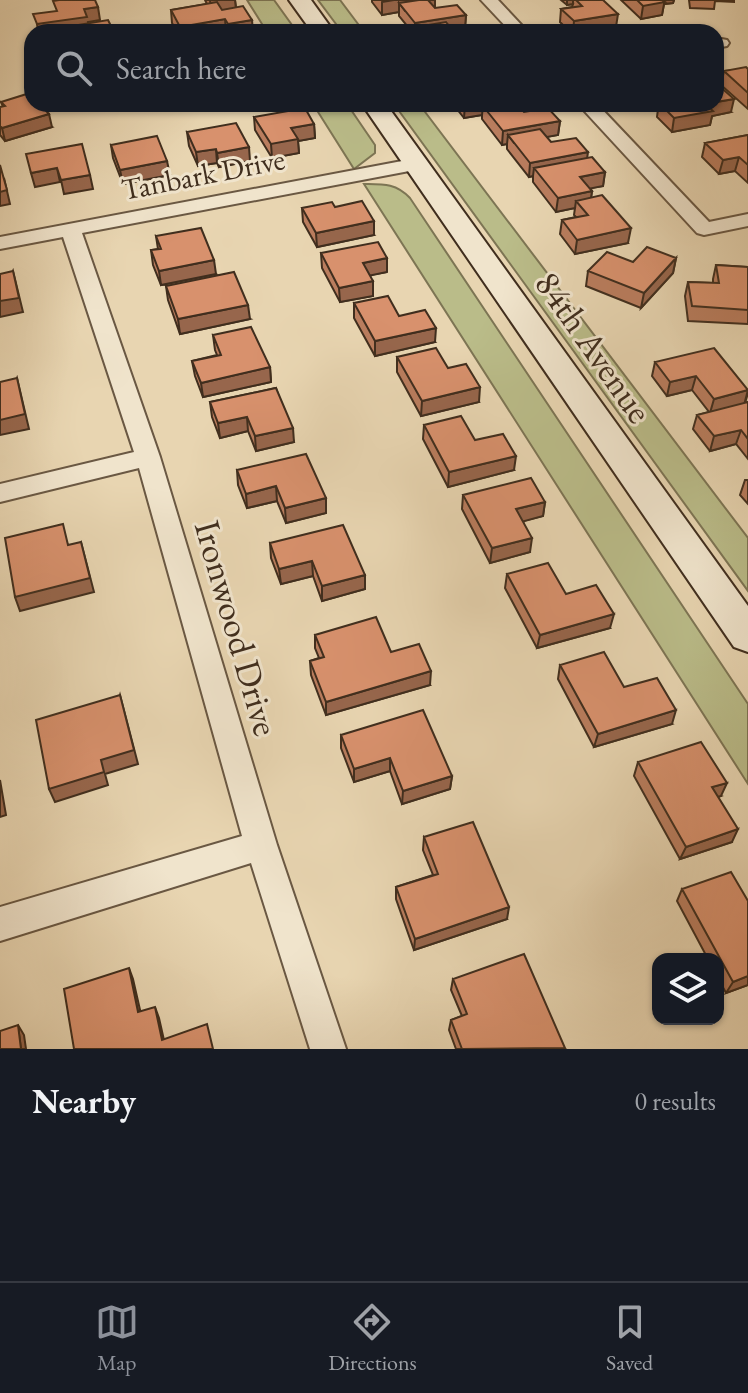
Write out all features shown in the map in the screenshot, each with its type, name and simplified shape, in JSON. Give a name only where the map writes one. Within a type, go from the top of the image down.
[{"type":"street","points":[[300,0],[317,24]]},
{"type":"street","points":[[489,0],[512,24]]},
{"type":"street","name":"84th Avenue","points":[[380,112],[748,636]]},
{"type":"street","points":[[594,112],[704,229],[748,220]]},
{"type":"street","name":"Tanbark Drive","points":[[0,243],[418,164]]},
{"type":"street","name":"Ironwood Drive","points":[[71,230],[148,457],[261,845],[328,1049]]},
{"type":"street","points":[[0,493],[148,457]]},
{"type":"street","points":[[0,924],[261,845]]},
{"type":"green space","points":[[247,0],[274,0],[291,24],[262,24]]},
{"type":"green space","points":[[318,0],[340,0],[358,24],[336,24]]},
{"type":"green space","points":[[318,112],[352,112],[375,145],[375,153],[354,169]]},
{"type":"green space","points":[[400,112],[425,112],[748,538],[748,591]]},
{"type":"green space","points":[[364,184],[394,187],[410,198],[748,704],[748,784]]},
{"type":"building","points":[[95,0],[98,7],[84,9],[87,17],[37,24],[33,14],[57,11],[53,1]]},
{"type":"building","points":[[428,0],[435,8],[457,5],[466,15],[415,23],[399,3]]},
{"type":"building","points":[[576,0],[603,0],[618,14],[574,21],[561,9],[582,6]]},
{"type":"building","points":[[637,0],[662,0],[665,2],[643,6]]},
{"type":"building","points":[[217,2],[222,10],[243,6],[252,20],[228,24],[225,19],[178,24],[171,10]]},
{"type":"building","points":[[108,20],[110,24],[84,24]]},
{"type":"building","points":[[748,69],[748,93],[724,71]]},
{"type":"building","points":[[724,90],[734,99],[724,101]]},
{"type":"building","points":[[24,95],[24,112],[49,114],[2,128],[0,107],[5,106],[1,102]]},
{"type":"building","points":[[307,112],[314,124],[291,128],[298,139],[271,144],[254,117]]},
{"type":"building","points":[[488,112],[552,112],[560,121],[503,131]]},
{"type":"building","points":[[668,112],[707,112],[674,118]]},
{"type":"building","points":[[236,123],[249,147],[217,153],[216,149],[196,152],[187,132]]},
{"type":"building","points":[[540,129],[551,142],[576,138],[588,152],[530,163],[508,135]]},
{"type":"building","points":[[748,135],[748,165],[739,157],[723,160],[705,143]]},
{"type":"building","points":[[157,136],[167,161],[120,170],[111,145]]},
{"type":"building","points":[[82,144],[90,175],[61,180],[57,168],[31,173],[26,154]]},
{"type":"building","points":[[592,157],[605,172],[580,177],[592,191],[558,198],[534,168]]},
{"type":"building","points":[[0,165],[7,190],[0,192]]},
{"type":"building","points":[[602,195],[631,228],[577,240],[562,220],[588,215],[576,201]]},
{"type":"building","points":[[362,201],[374,221],[316,233],[302,208],[332,202],[335,207]]},
{"type":"building","points":[[201,228],[214,260],[159,271],[151,250],[161,249],[156,236]]},
{"type":"building","points":[[378,242],[387,258],[363,263],[373,281],[339,288],[321,253]]},
{"type":"building","points":[[647,247],[676,258],[644,293],[588,271],[607,252],[633,262]]},
{"type":"building","points":[[716,265],[748,267],[748,310],[692,306],[688,282],[719,283]]},
{"type":"building","points":[[13,271],[19,298],[0,301],[0,274]]},
{"type":"building","points":[[234,272],[248,305],[178,319],[166,286]]},
{"type":"building","points":[[388,296],[399,316],[425,310],[436,328],[375,341],[354,303]]},
{"type":"building","points":[[251,327],[270,367],[201,383],[192,361],[221,355],[213,335]]},
{"type":"building","points":[[436,348],[448,368],[466,364],[480,387],[422,401],[397,357]]},
{"type":"building","points":[[714,348],[748,390],[714,399],[696,376],[670,382],[655,362]]},
{"type":"building","points":[[17,378],[25,414],[0,420],[0,382]]},
{"type":"building","points":[[276,388],[293,428],[255,436],[247,417],[218,423],[210,402]]},
{"type":"building","points":[[748,402],[748,439],[741,430],[714,436],[697,415]]},
{"type":"building","points":[[461,416],[475,440],[503,434],[516,456],[449,472],[424,425]]},
{"type":"building","points":[[306,454],[326,498],[285,508],[276,486],[246,494],[237,470]]},
{"type":"building","points":[[531,478],[545,502],[516,509],[532,538],[492,548],[463,495]]},
{"type":"building","points":[[63,524],[68,545],[81,542],[90,578],[15,597],[5,538]]},
{"type":"building","points":[[343,525],[365,575],[322,586],[312,561],[279,569],[270,543]]},
{"type":"building","points":[[548,563],[566,594],[596,585],[614,614],[540,635],[507,574]]},
{"type":"building","points":[[376,617],[391,652],[419,644],[431,671],[326,702],[310,661],[324,657],[315,635]]},
{"type":"building","points":[[604,652],[624,687],[657,678],[676,710],[598,734],[560,665]]},
{"type":"building","points":[[120,695],[134,750],[101,760],[104,772],[49,789],[36,720]]},
{"type":"building","points":[[423,710],[452,776],[403,791],[390,758],[354,769],[341,735]]},
{"type":"building","points":[[701,742],[727,783],[712,787],[738,829],[686,847],[638,762]]},
{"type":"building","points":[[473,822],[509,907],[415,939],[396,887],[438,874],[424,837]]},
{"type":"building","points":[[731,872],[748,901],[748,976],[733,982],[724,966],[724,953],[717,953],[682,889]]},
{"type":"building","points":[[524,954],[565,1048],[462,1049],[451,1020],[467,1014],[453,979]]},
{"type":"building","points":[[129,968],[138,1012],[155,1007],[162,1040],[207,1024],[213,1049],[74,1049],[64,989]]},
{"type":"building","points":[[18,1025],[21,1049],[0,1049],[0,1031]]}]
